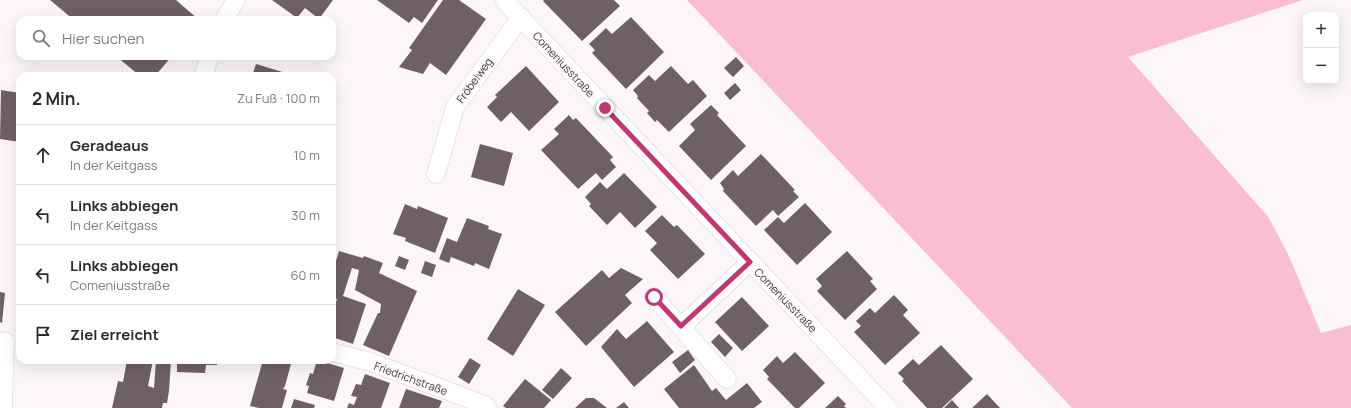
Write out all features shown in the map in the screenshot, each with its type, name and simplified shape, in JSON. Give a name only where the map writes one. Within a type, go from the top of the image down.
[{"type":"street","points":[[226,16],[236,0]]},
{"type":"street","name":"Comeniusstraße","points":[[504,0],[888,408]]},
{"type":"street","name":"Fröbelweg","points":[[436,174],[455,107],[521,17]]},
{"type":"street","points":[[204,72],[209,60]]},
{"type":"street","points":[[681,326],[750,262]]},
{"type":"street","points":[[654,297],[727,379]]},
{"type":"street","points":[[3,408],[8,340]]},
{"type":"street","name":"Friedrichstraße","points":[[336,353],[371,362],[485,405],[488,408]]},
{"type":"shaded area","points":[[687,0],[1303,0],[1128,57],[1269,218],[1289,256],[1321,333],[1351,325],[1351,408],[1072,408]]},
{"type":"building","points":[[50,0],[176,0],[194,16],[69,16]]},
{"type":"building","points":[[272,0],[333,0],[321,16],[315,16],[305,8],[299,16],[294,16]]},
{"type":"building","points":[[377,0],[438,0],[422,23],[414,17],[409,23]]},
{"type":"building","points":[[443,0],[459,0],[486,19],[446,75],[430,63],[423,74],[399,67],[412,50],[409,48]]},
{"type":"building","points":[[614,0],[620,6],[582,41],[543,1]]},
{"type":"building","points":[[631,17],[664,52],[626,89],[592,53],[595,50],[589,44],[606,28],[612,34]]},
{"type":"building","points":[[736,57],[744,66],[733,77],[724,68]]},
{"type":"building","points":[[121,60],[169,60],[158,72],[135,72]]},
{"type":"building","points":[[256,64],[282,72],[253,72]]},
{"type":"building","points":[[526,66],[559,102],[529,131],[511,112],[501,122],[487,107],[497,97],[495,95]]},
{"type":"building","points":[[671,66],[688,84],[693,80],[707,96],[669,132],[657,120],[655,122],[647,113],[649,111],[637,98],[638,96],[633,90],[649,75],[655,81]]},
{"type":"building","points":[[735,83],[741,90],[730,100],[724,93]]},
{"type":"building","points":[[1,90],[16,92],[16,141],[0,139]]},
{"type":"building","points":[[711,105],[719,113],[717,115],[746,146],[711,180],[679,146],[695,130],[690,124]]},
{"type":"building","points":[[569,115],[573,120],[576,118],[613,157],[610,160],[616,167],[602,180],[596,173],[578,189],[541,150],[559,134],[554,129]]},
{"type":"building","points":[[480,144],[513,153],[504,186],[471,177]]},
{"type":"building","points":[[761,154],[795,190],[793,191],[799,197],[778,216],[773,210],[756,226],[723,191],[724,189],[720,183],[733,170],[738,176]]},
{"type":"building","points":[[624,173],[657,207],[635,228],[620,212],[607,225],[589,206],[591,204],[585,197],[600,182],[607,189]]},
{"type":"building","points":[[805,203],[832,232],[797,265],[764,230],[778,217],[784,223]]},
{"type":"building","points":[[405,204],[417,209],[418,206],[448,218],[435,253],[405,241],[406,238],[393,234]]},
{"type":"building","points":[[662,215],[674,227],[677,225],[705,254],[678,279],[650,250],[657,243],[645,231]]},
{"type":"building","points":[[467,218],[489,226],[488,229],[502,234],[489,269],[475,263],[474,266],[451,257],[449,263],[439,259],[447,238],[457,242]]},
{"type":"building","points":[[339,251],[363,258],[364,256],[383,263],[379,273],[417,291],[389,356],[363,345],[378,313],[380,313],[381,304],[355,290],[359,270],[352,268],[343,296],[366,304],[353,344],[336,338],[336,261]]},
{"type":"building","points":[[847,251],[873,279],[870,281],[877,289],[845,320],[817,291],[822,286],[816,279]]},
{"type":"building","points":[[399,256],[409,260],[405,270],[395,266]]},
{"type":"building","points":[[425,261],[436,265],[432,277],[421,273]]},
{"type":"building","points":[[621,268],[643,279],[625,295],[632,303],[586,346],[555,312],[602,270],[609,278]]},
{"type":"building","points":[[518,289],[545,305],[513,356],[487,339]]},
{"type":"building","points":[[0,292],[5,293],[2,323],[0,322]]},
{"type":"building","points":[[894,295],[908,310],[903,315],[920,333],[885,365],[854,332],[861,326],[856,321],[870,308],[875,313]]},
{"type":"building","points":[[742,297],[769,326],[742,351],[715,322]]},
{"type":"building","points":[[647,321],[674,352],[634,387],[601,347],[617,329],[626,339]]},
{"type":"building","points":[[719,334],[733,348],[725,357],[711,342]]},
{"type":"building","points":[[941,345],[973,379],[942,408],[927,408],[902,381],[904,379],[898,373],[913,359],[919,365]]},
{"type":"building","points":[[688,350],[695,360],[680,373],[672,362]]},
{"type":"building","points":[[795,352],[825,383],[799,408],[795,408],[767,379],[769,377],[763,370],[777,356],[783,363]]},
{"type":"building","points":[[470,358],[481,365],[469,384],[458,377]]},
{"type":"building","points":[[126,364],[152,364],[148,386],[154,388],[156,364],[171,364],[167,403],[163,403],[162,408],[112,408],[118,381],[123,382]]},
{"type":"building","points":[[177,364],[217,364],[206,365],[205,373],[177,372]]},
{"type":"building","points":[[262,364],[291,364],[283,389],[287,390],[282,408],[259,408],[250,406]]},
{"type":"building","points":[[316,364],[330,364],[344,368],[334,401],[307,393],[309,386],[306,385],[310,373],[313,374]]},
{"type":"building","points":[[694,365],[712,391],[716,388],[726,400],[747,383],[762,402],[754,408],[679,408],[664,389]]},
{"type":"building","points":[[561,368],[572,378],[553,399],[542,390]]},
{"type":"building","points":[[365,374],[390,383],[381,408],[347,408],[349,403],[354,405],[357,397],[351,396],[356,384],[361,385]]},
{"type":"building","points":[[525,379],[551,400],[544,408],[506,408],[503,406]]},
{"type":"building","points":[[406,389],[442,401],[439,408],[399,408]]},
{"type":"building","points":[[987,394],[1000,408],[972,408]]},
{"type":"building","points":[[838,396],[846,404],[844,406],[846,408],[825,408]]},
{"type":"building","points":[[586,398],[594,398],[607,408],[575,408]]},
{"type":"building","points":[[294,399],[315,405],[314,408],[291,408]]},
{"type":"building","points":[[952,400],[959,408],[944,408]]},
{"type":"building","points":[[624,402],[629,408],[616,408]]},
{"type":"route","points":[[605,108],[750,262],[681,326],[654,297]]}]
